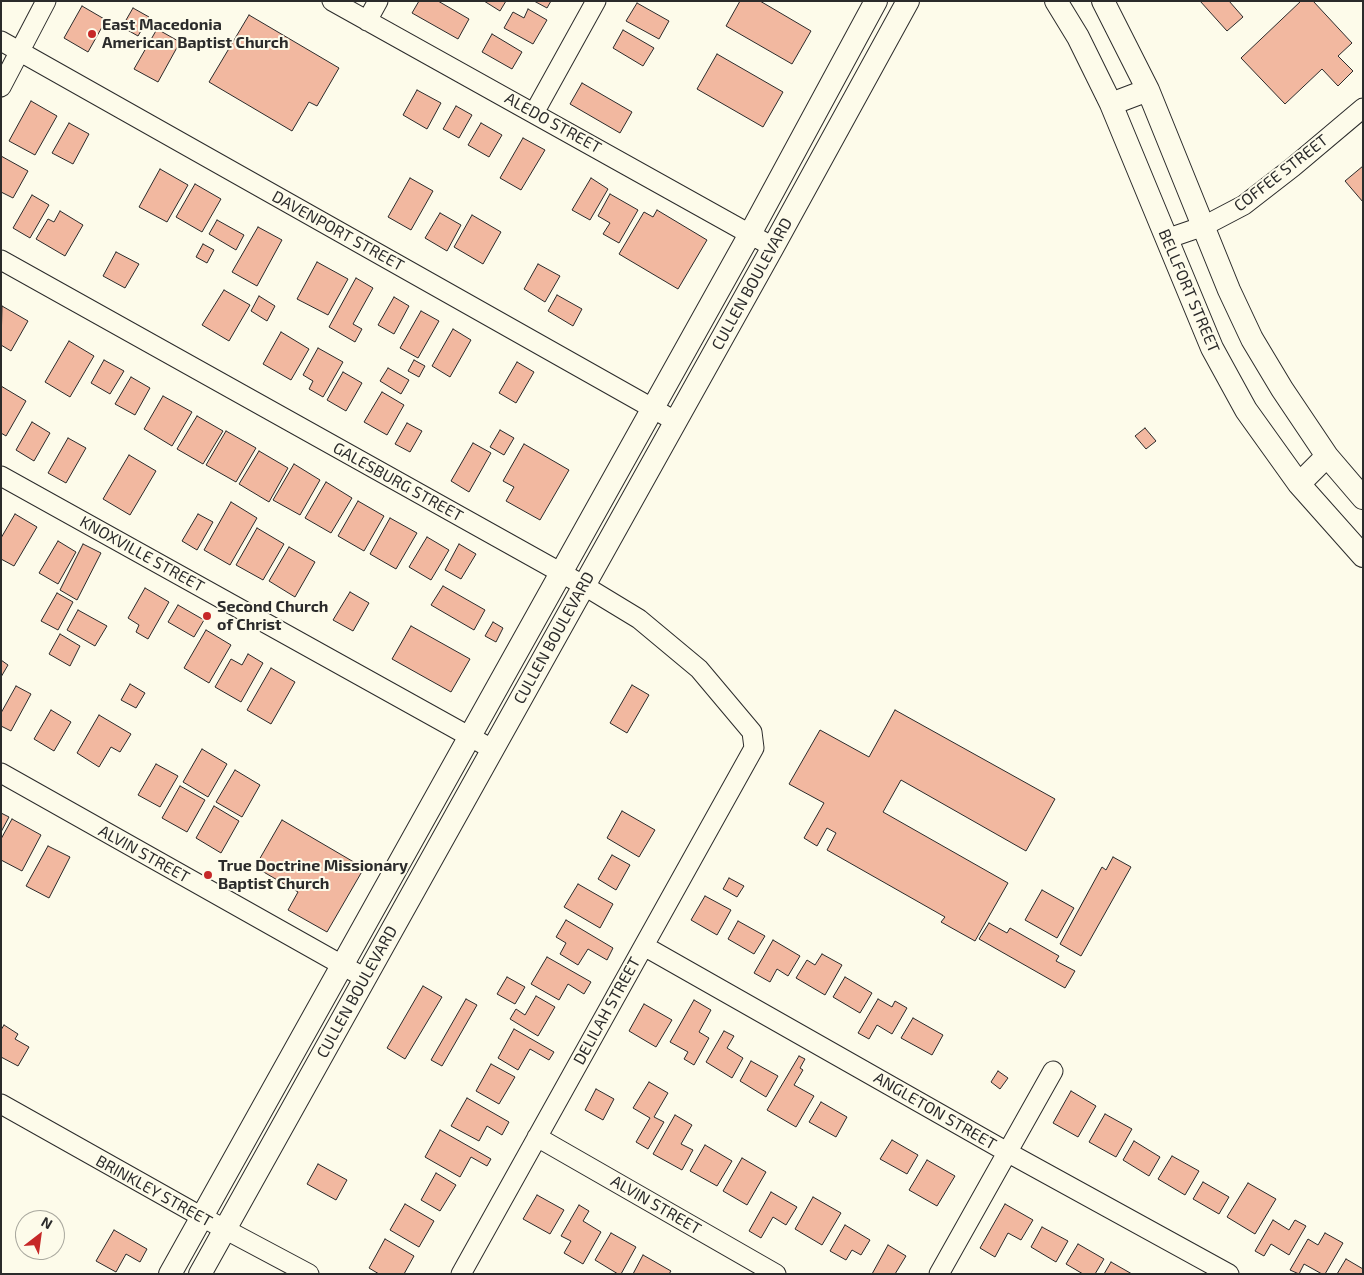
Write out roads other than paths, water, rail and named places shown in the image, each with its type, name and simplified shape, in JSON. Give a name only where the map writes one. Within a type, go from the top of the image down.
[{"type":"main road","name":"CULLEN BOULEVARD","points":[[170,1274],[750,234],[876,1]]},
{"type":"main road","name":"CULLEN BOULEVARD","points":[[200,1274],[908,1]]},
{"type":"main road","name":"BELLFORT STREET","points":[[1056,1],[1078,37],[1111,104],[1212,348],[1246,410],[1299,484],[1363,556]]},
{"type":"main road","points":[[1103,1],[1148,90],[1252,339],[1282,389],[1328,456],[1363,498]]},
{"type":"main road","points":[[1111,104],[1148,90]]},
{"type":"main road","points":[[1299,484],[1328,456]]},
{"type":"street","points":[[1,87],[46,1]]},
{"type":"street","name":"ALEDO STREET","points":[[332,1],[773,246]]},
{"type":"street","points":[[367,21],[378,1]]},
{"type":"street","points":[[534,113],[596,1]]},
{"type":"street","name":"DAVENPORT STREET","points":[[1,41],[675,421]]},
{"type":"street","name":"COFFEE STREET","points":[[1166,239],[1204,226],[1244,205],[1293,167],[1363,108]]},
{"type":"street","name":"GALESBURG STREET","points":[[1,260],[583,585],[639,619],[699,669],[752,732],[754,748]]},
{"type":"street","name":"KNOXVILLE STREET","points":[[1,476],[492,749]]},
{"type":"street","name":"DELILAH STREET","points":[[461,1274],[754,748]]},
{"type":"street","name":"ALVIN STREET","points":[[1,774],[365,978]]},
{"type":"street","name":"ANGLETON STREET","points":[[644,946],[1007,1152],[1229,1274]]},
{"type":"street","points":[[939,1274],[1053,1071]]},
{"type":"street","name":"BRINKLEY STREET","points":[[1,1104],[202,1218],[309,1274]]},
{"type":"street","name":"ALVIN STREET","points":[[537,1137],[776,1274]]},
{"type":"place","name":"East Macedonia American Baptist Church","points":[[92,34]]},
{"type":"place","name":"Second Church of Christ","points":[[207,616]]},
{"type":"place","name":"True Doctrine Missionary Baptist Church","points":[[208,875]]}]
